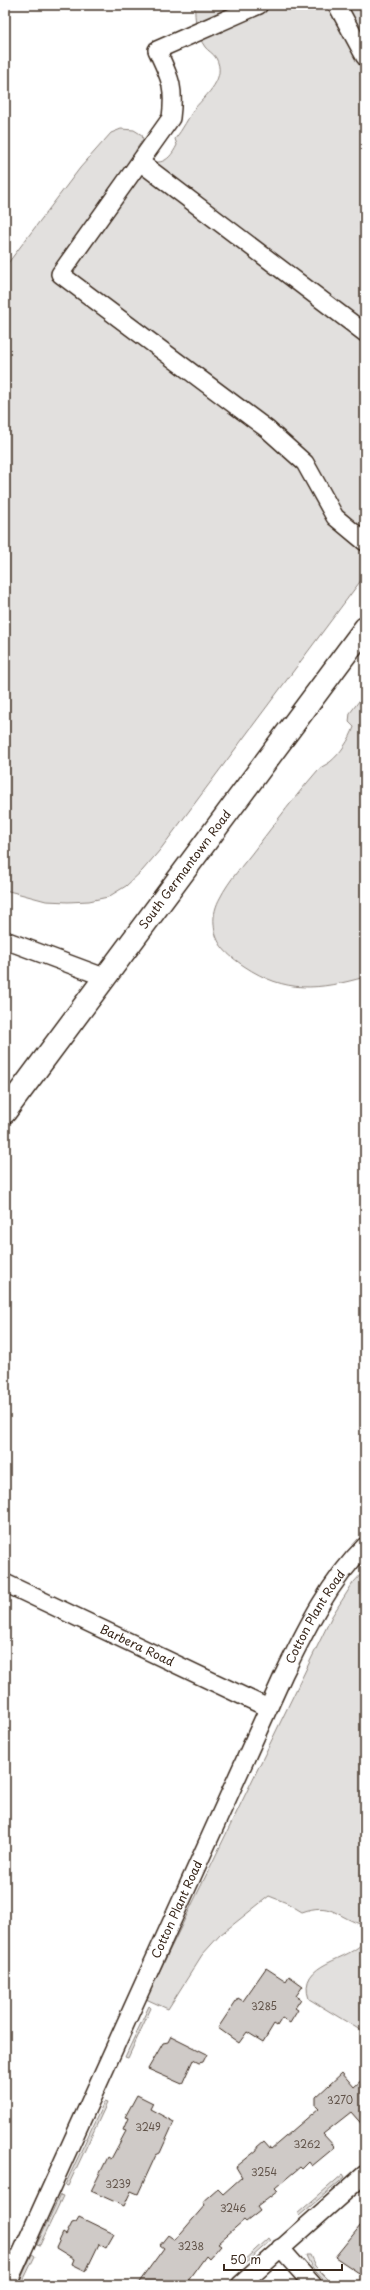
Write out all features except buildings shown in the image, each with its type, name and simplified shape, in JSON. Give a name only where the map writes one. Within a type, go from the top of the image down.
[{"type":"main road","name":"South Germantown Road","points":[[5,1112],[365,628]]},
{"type":"street","points":[[259,5],[158,50],[172,82],[174,100],[171,118],[60,274],[267,429],[305,463],[335,517],[362,534]]},
{"type":"street","points":[[337,5],[365,57]]},
{"type":"street","points":[[140,162],[365,333]]},
{"type":"street","points":[[5,940],[104,977]]},
{"type":"street","name":"Cotton Plant Road","points":[[7,2285],[268,1708],[325,1595],[346,1565],[365,1546]]},
{"type":"street","name":"Barbera Road","points":[[5,1583],[268,1708]]},
{"type":"street","points":[[240,2285],[365,2174]]},
{"type":"street","points":[[280,2248],[313,2285]]},
{"type":"shaded area","points":[[195,5],[365,5],[365,575],[160,850],[142,871],[126,886],[108,897],[89,901],[46,901],[5,890],[5,267],[80,168],[111,133],[121,129],[134,130],[142,135],[143,139],[136,150],[138,156],[150,161],[160,162],[169,157],[173,152],[177,145],[175,139],[195,108],[214,85],[219,72],[219,65],[216,58],[205,47],[200,38],[195,16]]},
{"type":"shaded area","points":[[365,693],[365,977],[317,987],[288,985],[274,981],[259,975],[244,966],[223,949],[215,931],[214,917],[216,907],[232,878],[294,799],[318,770],[334,759],[344,746],[354,727],[349,722],[350,713]]},
{"type":"shaded area","points":[[365,1570],[365,1920],[360,1924],[332,1911],[320,1908],[302,1912],[287,1903],[269,1896],[220,1935],[202,1955],[168,2009],[146,1999],[332,1616],[353,1583]]},
{"type":"shaded area","points":[[365,1940],[365,2033],[309,1999],[307,1986],[310,1977],[317,1969],[349,1953]]},
{"type":"shaded area","points":[[149,2006],[151,2008],[128,2058],[125,2057]]},
{"type":"shaded area","points":[[104,2102],[107,2103],[68,2186],[65,2185]]},
{"type":"shaded area","points":[[343,2174],[345,2177],[299,2216],[297,2214]]},
{"type":"shaded area","points":[[60,2195],[63,2196],[40,2245],[37,2244]]},
{"type":"shaded area","points":[[268,2238],[270,2241],[243,2265],[241,2263]]},
{"type":"shaded area","points":[[32,2254],[35,2256],[21,2285],[18,2285]]},
{"type":"shaded area","points":[[306,2255],[310,2255],[315,2266],[334,2285],[329,2285],[319,2275],[310,2264]]}]
